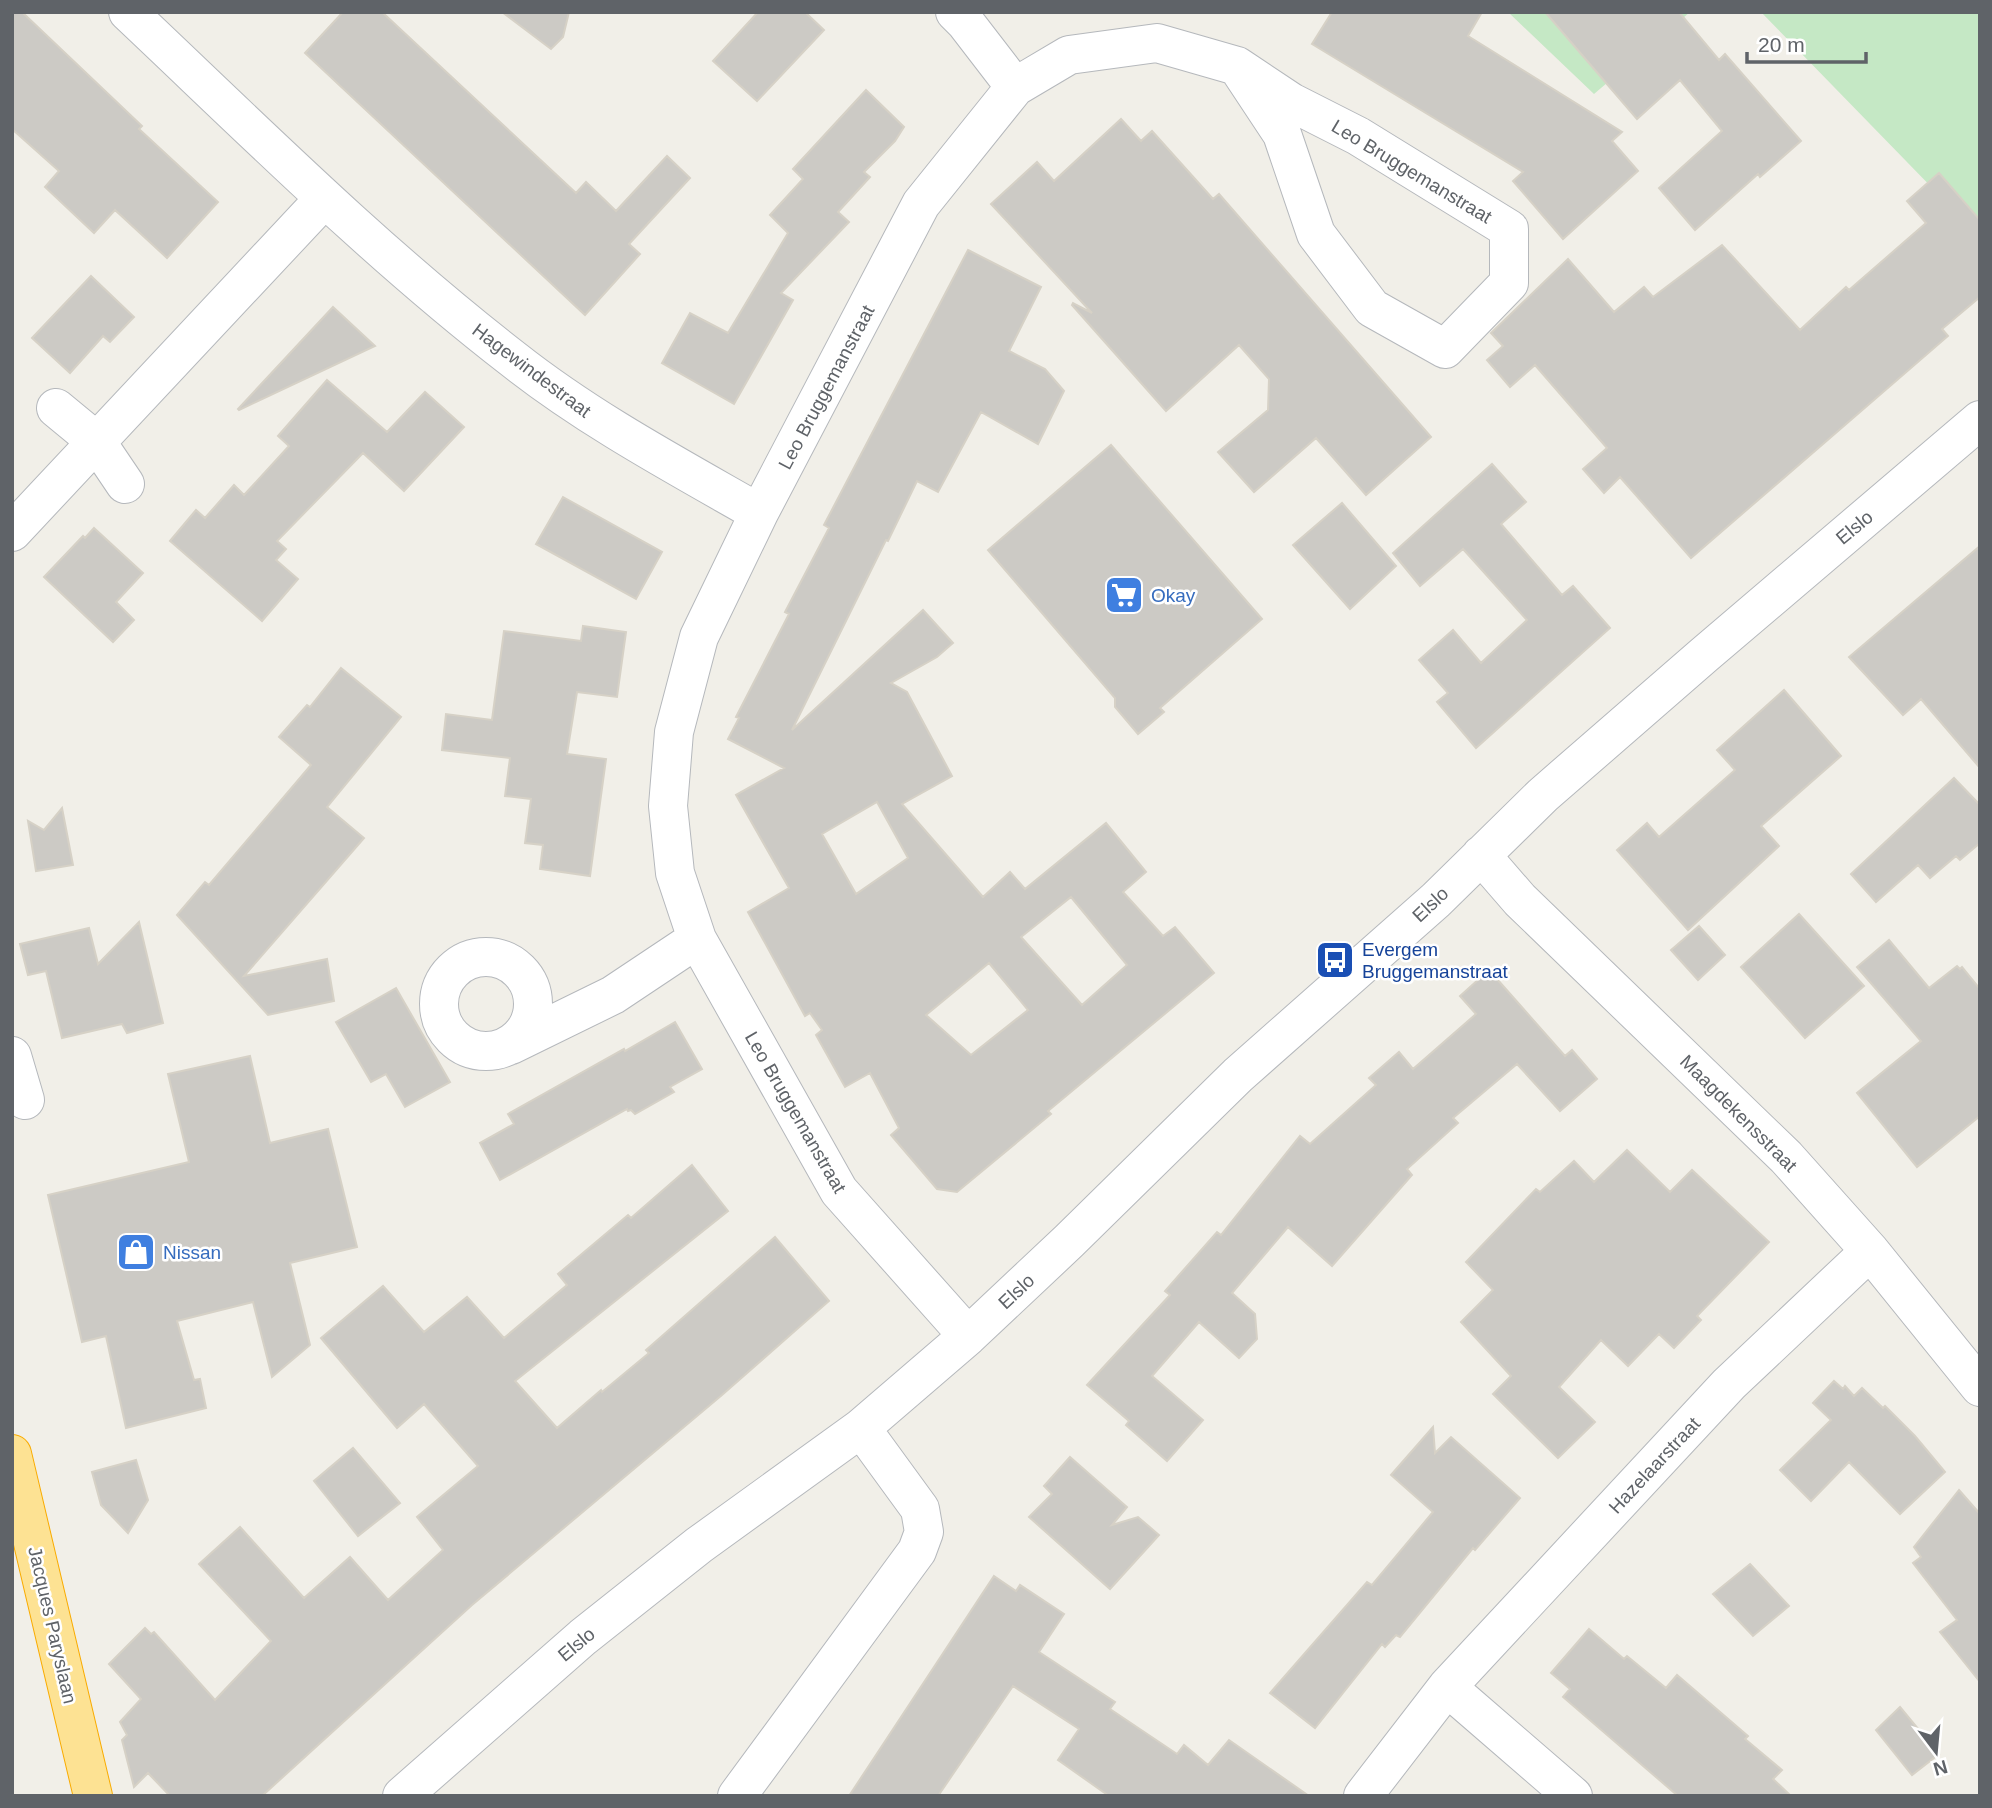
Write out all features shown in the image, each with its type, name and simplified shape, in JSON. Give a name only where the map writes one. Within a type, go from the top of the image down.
[{"type":"highway","name":"Jacques Paryslaan","points":[[12,1454],[93,1796]]},
{"type":"street","name":"Hagewindestraat","points":[[128,12],[324,199],[514,360],[606,425],[759,513]]},
{"type":"street","points":[[966,16],[1015,87]]},
{"type":"street","name":"Leo Bruggemanstraat","points":[[968,1336],[839,1191],[697,939],[676,873],[668,806],[674,732],[699,637],[759,513],[921,204],[1015,87],[1069,55],[1157,43],[1237,66],[1292,102],[1358,136],[1508,229],[1509,283],[1445,349],[1372,308],[1316,234],[1282,134],[1237,66]]},
{"type":"street","points":[[12,531],[324,199]]},
{"type":"street","points":[[56,408],[96,441],[125,484]]},
{"type":"street","name":"Elslo","points":[[402,1796],[583,1637],[699,1545],[861,1428],[968,1336],[1238,1075],[1436,900],[1543,796],[1694,663],[1980,420]]},
{"type":"street","name":"Maagdekensstraat","points":[[1481,855],[1520,900],[1786,1157],[1870,1251],[1980,1387]]},
{"type":"street","points":[[511,1045],[613,995],[697,939]]},
{"type":"street","points":[[12,1056],[25,1100]]},
{"type":"street","name":"Hazelaarstraat","points":[[1363,1796],[1447,1687],[1729,1384],[1870,1251]]},
{"type":"street","points":[[737,1796],[918,1552],[924,1532],[920,1509],[861,1428]]},
{"type":"street","points":[[1447,1687],[1573,1796]]},
{"type":"green space","points":[[1508,12],[1690,12],[1594,94]]},
{"type":"green space","points":[[1761,12],[1980,12],[1980,237]]},
{"type":"building","points":[[12,12],[22,12],[142,126],[139,129],[218,202],[167,258],[115,210],[94,233],[45,187],[59,171],[12,129]]},
{"type":"building","points":[[343,12],[382,12],[576,193],[586,182],[616,211],[667,156],[690,178],[629,244],[640,254],[585,315],[305,53]]},
{"type":"building","points":[[502,12],[569,12],[563,37],[551,49]]},
{"type":"building","points":[[758,12],[805,12],[824,30],[757,101],[713,61]]},
{"type":"building","points":[[1332,12],[1482,12],[1468,36],[1622,132],[1612,141],[1638,171],[1563,239],[1513,181],[1523,172],[1312,44]]},
{"type":"building","points":[[1545,12],[1679,12],[1719,60],[1725,54],[1801,141],[1760,177],[1758,174],[1695,230],[1659,188],[1722,131],[1680,80],[1637,119]]},
{"type":"building","points":[[866,90],[904,127],[895,141],[864,172],[870,177],[838,212],[849,222],[781,293],[793,300],[734,404],[662,363],[690,313],[728,333],[788,233],[770,215],[803,179],[793,169]]},
{"type":"building","points":[[1121,119],[1141,141],[1152,131],[1213,199],[1219,194],[1431,437],[1366,495],[1316,438],[1254,492],[1218,452],[1268,410],[1269,379],[1239,345],[1166,411],[1072,305],[1073,303],[1092,313],[991,204],[1037,162],[1054,181]]},
{"type":"building","points":[[1939,173],[1980,220],[1980,297],[1942,329],[1948,336],[1691,558],[1620,477],[1604,493],[1583,469],[1607,448],[1535,365],[1510,387],[1487,360],[1503,346],[1491,333],[1568,259],[1614,312],[1644,287],[1653,297],[1722,245],[1800,330],[1846,287],[1849,290],[1926,223],[1907,201]]},
{"type":"building","points":[[968,250],[1041,287],[1009,351],[1045,369],[1064,391],[1038,444],[981,412],[938,492],[917,481],[792,730],[923,610],[953,643],[937,657],[891,683],[907,692],[952,776],[902,804],[983,897],[1010,872],[1025,889],[1106,823],[1146,872],[1123,892],[1163,936],[1175,927],[1214,973],[1048,1111],[1051,1114],[957,1192],[937,1189],[891,1135],[899,1128],[870,1073],[845,1087],[816,1035],[822,1030],[810,1013],[805,1016],[748,912],[789,888],[736,795],[784,768],[728,739],[739,718],[736,717],[789,614],[785,612],[829,528],[824,525]],"holes":[[[877,802],[908,858],[856,894],[822,834]],[[1071,897],[1127,965],[1082,1005],[1021,937]],[[989,963],[1028,1010],[971,1055],[926,1015]]]},
{"type":"building","points":[[91,276],[134,317],[110,342],[103,336],[70,373],[32,338]]},
{"type":"building","points":[[333,307],[375,346],[239,410],[238,409]]},
{"type":"building","points":[[327,380],[387,432],[425,392],[464,427],[404,491],[363,453],[277,541],[286,549],[276,560],[298,579],[262,621],[170,541],[196,510],[205,518],[234,485],[244,495],[289,446],[278,436]]},
{"type":"building","points":[[1111,445],[1262,619],[1160,708],[1164,712],[1138,734],[1115,707],[1115,698],[988,550]]},
{"type":"building","points":[[1492,464],[1526,502],[1501,524],[1562,595],[1573,586],[1610,628],[1476,748],[1437,702],[1448,693],[1419,660],[1453,630],[1481,663],[1527,620],[1463,549],[1420,586],[1393,553]]},
{"type":"building","points":[[563,497],[662,552],[636,599],[536,544]]},
{"type":"building","points":[[1342,503],[1396,566],[1350,609],[1293,545]]},
{"type":"building","points":[[94,528],[143,573],[116,602],[134,620],[113,642],[44,577]]},
{"type":"building","points":[[1980,546],[1980,768],[1921,699],[1903,715],[1849,657]]},
{"type":"building","points":[[583,626],[626,632],[617,697],[577,692],[567,754],[606,759],[590,876],[540,869],[543,845],[525,843],[531,799],[505,796],[510,758],[442,750],[446,714],[492,720],[504,631],[581,641]]},
{"type":"building","points":[[341,668],[401,717],[327,807],[364,838],[244,976],[327,959],[334,1001],[268,1015],[177,915],[205,882],[209,885],[311,765],[279,737],[307,705],[310,707]]},
{"type":"building","points":[[1784,690],[1841,756],[1761,826],[1779,846],[1688,930],[1617,850],[1647,823],[1659,837],[1735,770],[1717,750]]},
{"type":"building","points":[[1954,778],[1980,805],[1980,843],[1960,860],[1956,856],[1930,878],[1918,865],[1876,902],[1851,874]]},
{"type":"building","points":[[62,808],[73,865],[36,871],[28,821],[44,830]]},
{"type":"building","points":[[1799,914],[1864,986],[1805,1038],[1741,967]]},
{"type":"building","points":[[139,922],[163,1023],[127,1033],[122,1024],[62,1038],[46,971],[28,975],[20,944],[89,928],[98,964]]},
{"type":"building","points":[[1699,926],[1725,955],[1698,980],[1671,950]]},
{"type":"building","points":[[1889,940],[1929,988],[1957,966],[1960,969],[1962,967],[1980,989],[1980,1116],[1917,1167],[1857,1093],[1921,1041],[1857,967]]},
{"type":"building","points":[[1489,970],[1565,1056],[1572,1050],[1597,1079],[1560,1111],[1517,1064],[1453,1118],[1458,1123],[1407,1169],[1412,1175],[1332,1266],[1288,1227],[1232,1293],[1255,1314],[1257,1339],[1239,1358],[1199,1322],[1152,1376],[1203,1420],[1167,1461],[1126,1425],[1129,1421],[1087,1385],[1170,1295],[1165,1291],[1217,1232],[1221,1235],[1300,1136],[1310,1144],[1376,1085],[1369,1078],[1399,1052],[1413,1069],[1476,1014],[1460,996]]},
{"type":"building","points":[[396,988],[450,1082],[405,1107],[386,1074],[371,1082],[336,1022]]},
{"type":"building","points":[[675,1022],[702,1069],[670,1087],[674,1092],[635,1114],[627,1109],[500,1180],[480,1143],[514,1124],[508,1114]]},
{"type":"building","points":[[250,1056],[270,1143],[328,1129],[357,1247],[290,1263],[310,1345],[272,1377],[253,1302],[177,1321],[194,1380],[200,1379],[206,1408],[126,1428],[106,1336],[82,1342],[48,1195],[189,1162],[168,1074]]},
{"type":"building","points":[[1627,1150],[1670,1192],[1692,1170],[1769,1242],[1697,1316],[1701,1320],[1674,1348],[1659,1334],[1628,1366],[1601,1340],[1559,1387],[1595,1422],[1558,1458],[1493,1394],[1511,1376],[1461,1322],[1493,1290],[1466,1262],[1536,1189],[1540,1192],[1574,1161],[1594,1182]]},
{"type":"building","points":[[692,1165],[728,1211],[515,1381],[557,1428],[649,1353],[646,1350],[775,1237],[829,1301],[722,1395],[472,1605],[262,1796],[170,1796],[148,1773],[134,1787],[122,1740],[127,1735],[120,1722],[141,1699],[109,1664],[145,1628],[151,1634],[154,1632],[215,1700],[271,1641],[199,1564],[240,1527],[304,1598],[350,1557],[388,1600],[443,1550],[417,1517],[478,1466],[424,1404],[397,1428],[321,1338],[383,1286],[424,1332],[467,1297],[504,1338],[567,1285],[558,1274],[628,1215],[631,1218]]},
{"type":"building","points":[[1834,1381],[1843,1389],[1845,1386],[1854,1396],[1862,1388],[1883,1408],[1885,1406],[1945,1472],[1900,1514],[1849,1462],[1811,1501],[1780,1470],[1831,1420],[1813,1403]]},
{"type":"building","points":[[1433,1427],[1435,1453],[1451,1437],[1520,1498],[1475,1550],[1473,1548],[1400,1637],[1396,1635],[1385,1647],[1382,1644],[1315,1728],[1270,1693],[1367,1582],[1372,1585],[1433,1512],[1391,1475]]},
{"type":"building","points":[[353,1448],[400,1503],[358,1536],[314,1481]]},
{"type":"building","points":[[1070,1457],[1127,1507],[1112,1525],[1138,1517],[1159,1535],[1110,1589],[1029,1517],[1052,1494],[1044,1486]]},
{"type":"building","points":[[136,1460],[148,1500],[128,1533],[101,1505],[92,1472]]},
{"type":"building","points":[[1959,1490],[1980,1514],[1980,1682],[1940,1632],[1957,1620],[1913,1563],[1921,1557],[1914,1547]]},
{"type":"building","points":[[1750,1564],[1789,1606],[1753,1636],[1713,1594]]},
{"type":"building","points":[[994,1576],[1016,1591],[1020,1585],[1064,1614],[1039,1652],[1115,1702],[1110,1709],[1177,1754],[1184,1745],[1208,1765],[1229,1740],[1309,1796],[1109,1796],[1058,1760],[1079,1729],[1013,1686],[938,1796],[849,1796]]},
{"type":"building","points":[[1589,1629],[1624,1659],[1627,1656],[1666,1688],[1677,1675],[1748,1736],[1745,1739],[1782,1770],[1773,1779],[1791,1796],[1678,1796],[1563,1697],[1570,1689],[1551,1673]]},
{"type":"building","points":[[1900,1707],[1939,1754],[1912,1775],[1876,1730]]},
{"type":"place","name":"Okay","points":[[1124,595]]},
{"type":"place","name":"Evergem Bruggemanstraat","points":[[1335,960]]},
{"type":"place","name":"Nissan","points":[[136,1252]]}]
